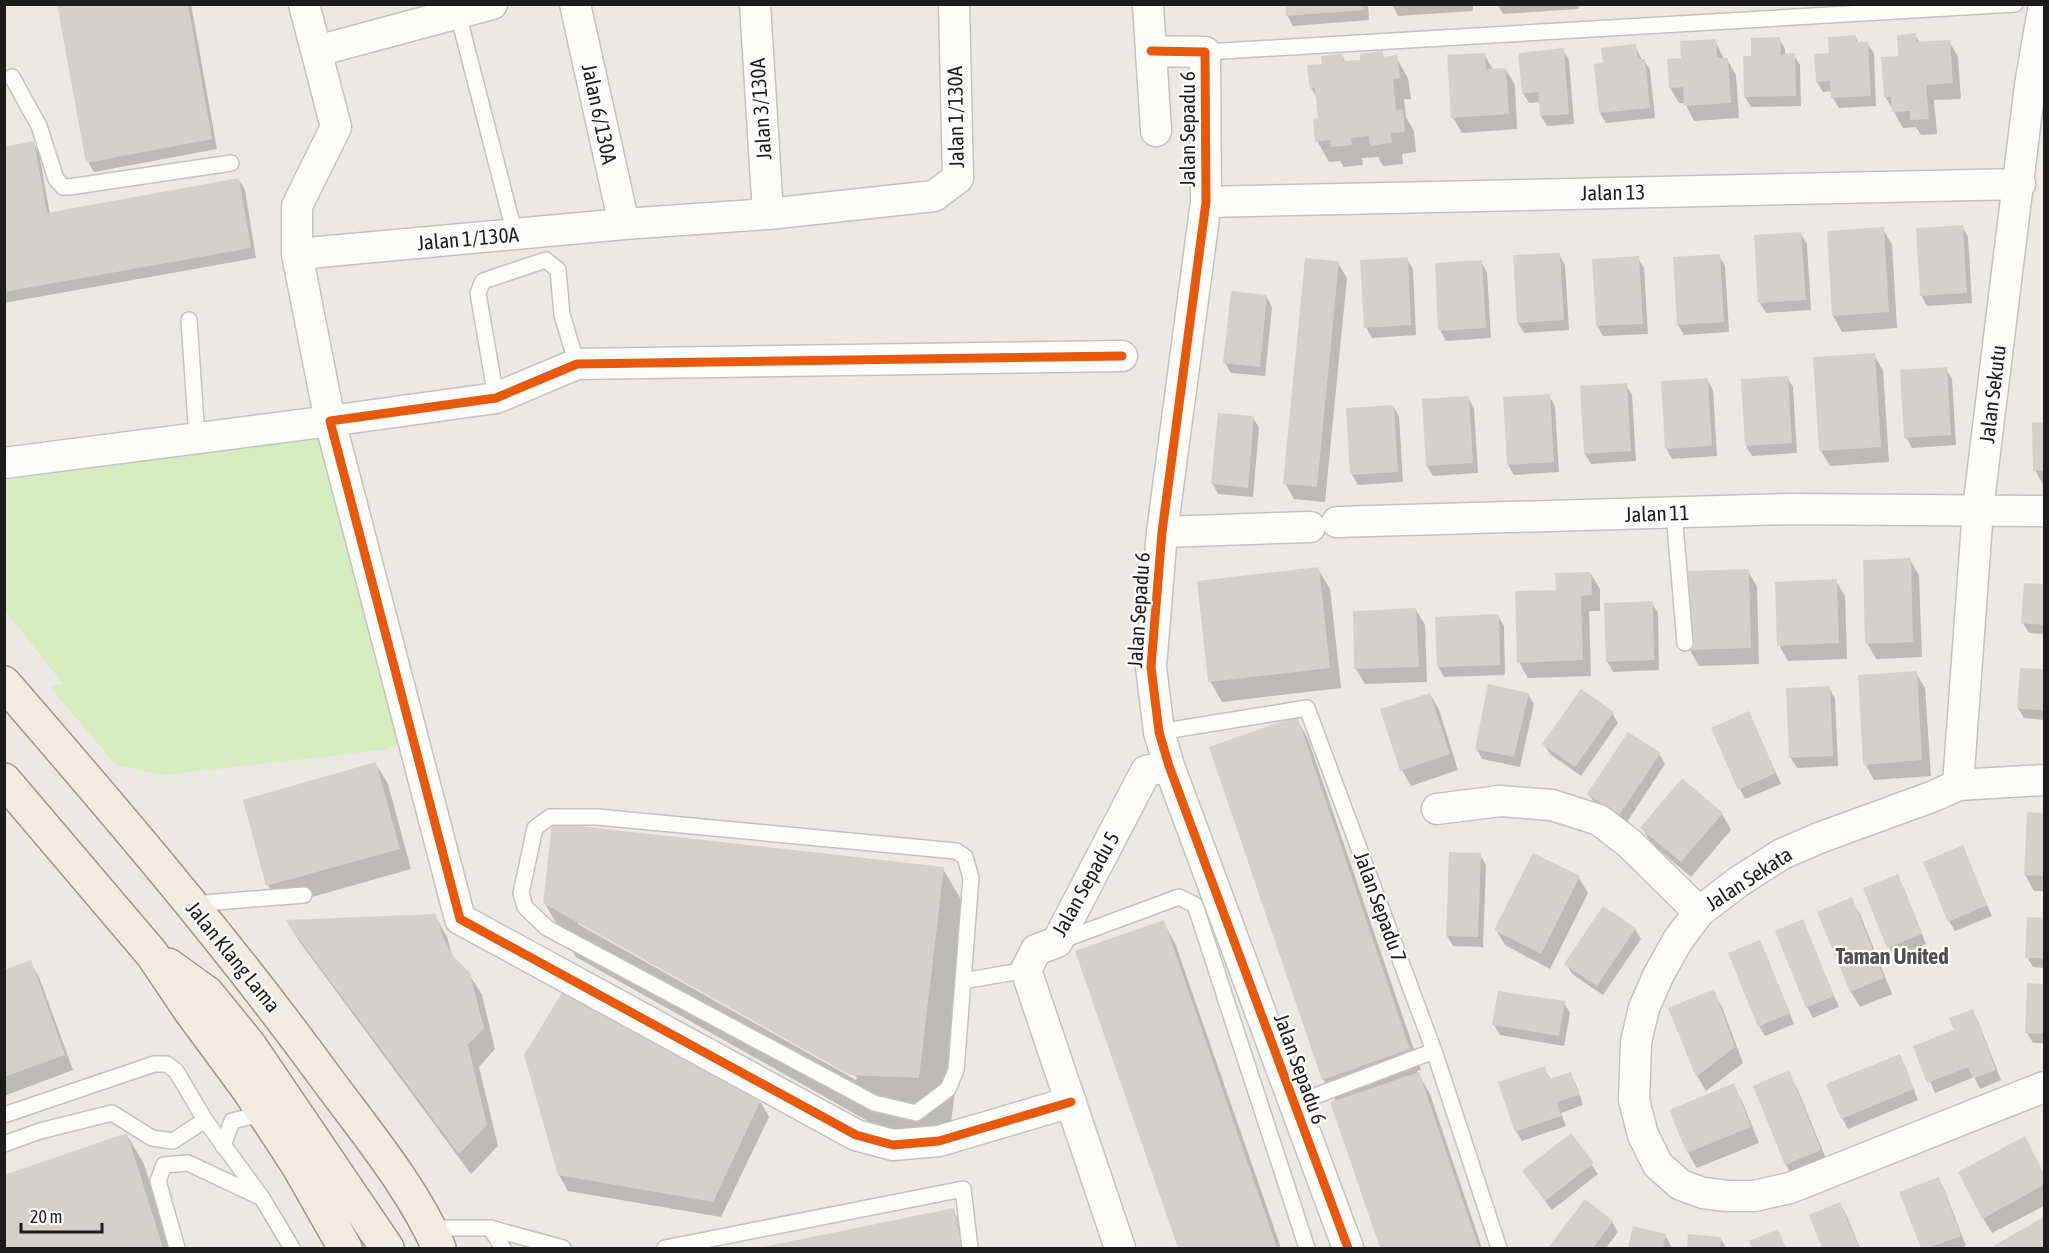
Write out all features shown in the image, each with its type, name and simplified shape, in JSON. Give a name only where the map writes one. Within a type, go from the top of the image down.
[{"type":"main road","name":"Jalan Klang Lama","points":[[4,683],[191,904],[317,1066],[375,1144],[435,1238]]},
{"type":"main road","points":[[8,787],[152,954],[248,1089],[299,1167],[345,1248]]},
{"type":"main road","points":[[152,954],[207,993],[256,1055],[387,1248]]},
{"type":"street","points":[[304,4],[336,127],[297,206],[297,254],[330,421],[460,919],[856,1135],[893,1144],[939,1141],[1071,1102]]},
{"type":"street","points":[[317,51],[492,4]]},
{"type":"street","name":"Jalan 6/130A","points":[[575,4],[624,224]]},
{"type":"street","name":"Jalan 3/130A","points":[[755,4],[768,214]]},
{"type":"street","name":"Jalan 1/130A","points":[[297,254],[624,224],[768,214],[934,196],[958,178],[954,4]]},
{"type":"street","points":[[1148,4],[1156,131]]},
{"type":"street","name":"Jalan Sekutu","points":[[1958,785],[1978,509],[2020,184],[2030,85],[2044,4]]},
{"type":"street","points":[[1151,51],[1205,52]]},
{"type":"street","name":"Jalan Sepadu 6","points":[[1205,52],[1206,202],[1162,532],[1150,667],[1159,732],[1169,766],[1348,1248]]},
{"type":"street","name":"Jalan 13","points":[[1206,202],[2020,184]]},
{"type":"street","points":[[4,462],[496,399],[577,364],[1122,356]]},
{"type":"street","name":"Jalan 11","points":[[1162,532],[1791,509],[2044,511]]},
{"type":"street","name":"Jalan Sepadu 5","points":[[1026,970],[1036,950],[1057,942],[1146,771],[1169,766]]},
{"type":"street","name":"Jalan Sekata","points":[[2044,780],[1958,785],[1819,838],[1782,854],[1738,882],[1699,912],[1678,940],[1644,1008],[1636,1042],[1634,1100],[1643,1135],[1659,1165],[1681,1185],[1703,1193],[1754,1196],[1790,1188],[2044,1087]]},
{"type":"street","points":[[1437,809],[1500,801],[1552,805],[1599,820],[1629,843],[1699,912]]},
{"type":"street","points":[[1026,970],[1120,1248]]},
{"type":"lane","points":[[1205,52],[2015,4]]},
{"type":"lane","points":[[458,14],[515,235]]},
{"type":"lane","points":[[12,77],[39,126],[56,179],[63,187],[69,188],[231,163]]},
{"type":"lane","points":[[496,399],[478,293],[483,281],[546,260],[558,270],[562,315],[577,364]]},
{"type":"lane","points":[[189,320],[197,438]]},
{"type":"lane","points":[[1674,513],[1685,643]]},
{"type":"lane","name":"Jalan Sepadu 7","points":[[1159,732],[1307,708],[1434,1051],[1499,1248]]},
{"type":"lane","points":[[550,817],[597,817],[956,851],[965,857],[971,878],[963,981],[956,1071],[948,1089],[916,1113],[873,1102],[547,928],[525,907],[521,893],[535,828],[550,817]]},
{"type":"lane","points":[[191,904],[304,895]]},
{"type":"lane","points":[[1057,942],[1179,897],[1195,905],[1307,1248]]},
{"type":"lane","points":[[963,981],[1026,970]]},
{"type":"lane","points":[[1294,1104],[1434,1051]]},
{"type":"lane","points":[[4,1114],[154,1064],[167,1064],[176,1071],[223,1146],[262,1198],[292,1248]]},
{"type":"lane","points":[[4,1144],[40,1131],[112,1113],[152,1138],[173,1141],[206,1120]]},
{"type":"lane","points":[[223,1146],[232,1121],[253,1116],[276,1132]]},
{"type":"lane","points":[[152,1138],[164,1165],[158,1181],[177,1248]]},
{"type":"lane","points":[[164,1165],[188,1163],[262,1198]]},
{"type":"lane","points":[[665,1248],[963,1189],[970,1248]]},
{"type":"lane","points":[[490,1228],[502,1248]]},
{"type":"lane","points":[[435,1238],[490,1228],[563,1248]]},
{"type":"green space","points":[[318,431],[406,743],[383,750],[164,775],[116,765],[49,686],[63,684],[5,610],[4,475]]},
{"type":"building","points":[[57,4],[188,4],[212,139],[86,163]]},
{"type":"building","points":[[1285,5],[1363,5],[1364,10],[1286,16]]},
{"type":"building","points":[[1916,33],[1916,42],[1950,40],[1953,83],[1926,85],[1929,119],[1910,120],[1910,111],[1892,112],[1891,97],[1884,97],[1881,57],[1898,56],[1897,35]]},
{"type":"building","points":[[1856,35],[1856,42],[1868,42],[1871,96],[1831,98],[1830,81],[1816,82],[1814,54],[1829,53],[1828,37]]},
{"type":"building","points":[[1780,37],[1781,54],[1795,53],[1796,96],[1744,97],[1743,56],[1751,56],[1751,38]]},
{"type":"building","points":[[1716,39],[1717,58],[1728,58],[1731,103],[1684,106],[1683,87],[1669,88],[1667,59],[1681,58],[1680,41]]},
{"type":"building","points":[[1636,44],[1638,59],[1645,59],[1650,108],[1599,113],[1594,64],[1603,63],[1601,48]]},
{"type":"building","points":[[1564,48],[1569,114],[1540,116],[1538,92],[1522,94],[1518,53]]},
{"type":"building","points":[[1383,51],[1383,57],[1397,55],[1400,78],[1393,79],[1396,110],[1403,109],[1405,132],[1391,133],[1392,143],[1370,146],[1369,136],[1351,138],[1352,145],[1331,147],[1330,140],[1315,142],[1313,119],[1318,118],[1315,88],[1310,88],[1307,65],[1322,64],[1321,56],[1342,54],[1344,61],[1360,60],[1360,54]]},
{"type":"building","points":[[1485,53],[1486,69],[1506,68],[1509,114],[1451,118],[1447,55]]},
{"type":"building","points":[[34,141],[47,213],[239,178],[251,248],[4,292],[4,147]]},
{"type":"building","points":[[1963,225],[1967,293],[1920,296],[1916,228]]},
{"type":"building","points":[[1884,227],[1889,312],[1832,316],[1827,231]]},
{"type":"building","points":[[1801,232],[1806,300],[1758,303],[1754,235]]},
{"type":"building","points":[[1560,253],[1564,320],[1517,323],[1513,255]]},
{"type":"building","points":[[1720,254],[1724,322],[1677,325],[1673,257]]},
{"type":"building","points":[[1639,256],[1643,324],[1596,326],[1592,259]]},
{"type":"building","points":[[1408,257],[1411,325],[1364,328],[1360,260]]},
{"type":"building","points":[[1305,258],[1339,261],[1317,487],[1283,484]]},
{"type":"building","points":[[1482,260],[1486,328],[1438,331],[1435,263]]},
{"type":"building","points":[[1231,291],[1267,295],[1260,367],[1223,363]]},
{"type":"building","points":[[1875,353],[1881,447],[1819,451],[1813,357]]},
{"type":"building","points":[[1947,367],[1951,435],[1904,438],[1900,370]]},
{"type":"building","points":[[1788,376],[1792,443],[1745,446],[1741,379]]},
{"type":"building","points":[[1708,378],[1712,446],[1665,449],[1661,381]]},
{"type":"building","points":[[1627,383],[1631,451],[1584,454],[1580,386]]},
{"type":"building","points":[[1550,394],[1554,462],[1507,465],[1503,397]]},
{"type":"building","points":[[1469,396],[1473,463],[1426,466],[1422,399]]},
{"type":"building","points":[[1394,405],[1398,472],[1350,475],[1346,408]]},
{"type":"building","points":[[1218,413],[1254,416],[1248,488],[1211,484]]},
{"type":"building","points":[[2044,422],[2044,470],[2033,471],[2032,423]]},
{"type":"building","points":[[1911,558],[1913,642],[1865,644],[1863,560]]},
{"type":"building","points":[[1319,567],[1330,668],[1208,682],[1197,581]]},
{"type":"building","points":[[1749,569],[1751,648],[1689,650],[1686,571]]},
{"type":"building","points":[[1591,572],[1592,595],[1581,596],[1583,660],[1517,663],[1515,591],[1556,590],[1555,573]]},
{"type":"building","points":[[1837,579],[1839,643],[1777,646],[1775,582]]},
{"type":"building","points":[[2024,583],[2044,584],[2044,625],[2021,623]]},
{"type":"building","points":[[1653,601],[1654,660],[1606,662],[1604,603]]},
{"type":"building","points":[[1416,608],[1419,667],[1354,669],[1353,611]]},
{"type":"building","points":[[1499,614],[1500,665],[1437,667],[1435,617]]},
{"type":"building","points":[[2020,668],[2044,669],[2044,710],[2017,709]]},
{"type":"building","points":[[1917,671],[1922,760],[1863,765],[1858,675]]},
{"type":"building","points":[[1488,684],[1529,693],[1514,757],[1475,749]]},
{"type":"building","points":[[1830,686],[1833,756],[1789,758],[1786,688]]},
{"type":"building","points":[[1581,689],[1614,712],[1575,767],[1542,744]]},
{"type":"building","points":[[1430,693],[1450,754],[1400,771],[1380,709]]},
{"type":"building","points":[[1749,711],[1776,773],[1738,790],[1711,728]]},
{"type":"building","points":[[1297,716],[1410,1049],[1322,1080],[1209,747]]},
{"type":"building","points":[[1628,732],[1661,753],[1619,815],[1587,794]]},
{"type":"building","points":[[376,762],[400,849],[266,886],[243,800]]},
{"type":"building","points":[[1682,778],[1723,813],[1681,862],[1640,828]]},
{"type":"building","points":[[2027,812],[2044,813],[2044,876],[2024,875]]},
{"type":"building","points":[[552,823],[944,867],[919,1078],[850,1075],[543,903]]},
{"type":"building","points":[[1963,845],[1987,905],[1948,922],[1923,862]]},
{"type":"building","points":[[1449,852],[1481,853],[1478,937],[1446,936]]},
{"type":"building","points":[[1533,853],[1580,876],[1541,954],[1494,930]]},
{"type":"building","points":[[1898,874],[1922,934],[1887,948],[1863,888]]},
{"type":"building","points":[[1852,897],[1884,978],[1850,992],[1817,912]]},
{"type":"building","points":[[1603,906],[1636,928],[1597,986],[1564,964]]},
{"type":"building","points":[[436,914],[443,938],[454,957],[470,973],[484,1028],[468,1045],[487,1125],[459,1154],[285,920]]},
{"type":"building","points":[[2027,917],[2044,918],[2044,958],[2025,958]]},
{"type":"building","points":[[1803,919],[1834,996],[1806,1008],[1775,931]]},
{"type":"building","points":[[1164,920],[1277,1248],[1178,1248],[1075,951]]},
{"type":"building","points":[[1760,940],[1790,1013],[1758,1027],[1728,953]]},
{"type":"building","points":[[31,960],[65,1055],[4,1077],[4,970]]},
{"type":"building","points":[[2027,983],[2044,984],[2044,1034],[2025,1033]]},
{"type":"building","points":[[1714,989],[1735,1047],[1696,1077],[1668,1008]]},
{"type":"building","points":[[563,991],[761,1100],[713,1202],[558,1175],[524,1055]]},
{"type":"building","points":[[1498,991],[1565,1001],[1559,1036],[1492,1025]]},
{"type":"building","points":[[1973,1009],[1996,1070],[1973,1079],[1968,1067],[1927,1083],[1913,1046],[1954,1030],[1949,1018]]},
{"type":"building","points":[[1900,1054],[1914,1089],[1841,1119],[1826,1084]]},
{"type":"building","points":[[1545,1066],[1549,1079],[1571,1072],[1579,1095],[1557,1102],[1561,1116],[1515,1132],[1498,1082]]},
{"type":"building","points":[[1789,1070],[1821,1150],[1785,1165],[1753,1086]]},
{"type":"building","points":[[1419,1072],[1479,1248],[1380,1248],[1330,1102]]},
{"type":"building","points":[[1734,1083],[1751,1127],[1687,1153],[1669,1110]]},
{"type":"building","points":[[127,1133],[163,1248],[4,1248],[4,1175]]},
{"type":"building","points":[[1571,1133],[1594,1163],[1545,1201],[1522,1171]]},
{"type":"building","points":[[2025,1136],[2044,1174],[2044,1185],[1982,1219],[1958,1172]]},
{"type":"building","points":[[1939,1177],[1961,1236],[1928,1248],[1921,1248],[1899,1192]]},
{"type":"building","points":[[1585,1199],[1613,1221],[1593,1248],[1548,1248]]},
{"type":"building","points":[[1840,1202],[1859,1248],[1822,1248],[1809,1215]]},
{"type":"building","points":[[954,1208],[962,1248],[763,1248],[763,1247]]},
{"type":"building","points":[[2044,1217],[2044,1248],[1994,1248],[1993,1246]]},
{"type":"building","points":[[1633,1226],[1666,1234],[1663,1248],[1628,1248]]},
{"type":"building","points":[[1778,1229],[1786,1248],[1752,1248],[1749,1241]]},
{"type":"building","points":[[1688,1234],[1722,1237],[1720,1248],[1687,1248]]},
{"type":"cycle path","points":[[1151,51],[1205,52],[1206,202],[1162,532],[1151,667],[1159,732],[1169,766],[1348,1248]]},
{"type":"cycle path","points":[[1071,1102],[939,1141],[893,1145],[856,1135],[460,919],[330,421],[496,398],[577,364],[1122,356]]},
{"type":"district","name":"Taman United","points":[[1892,956]]}]
